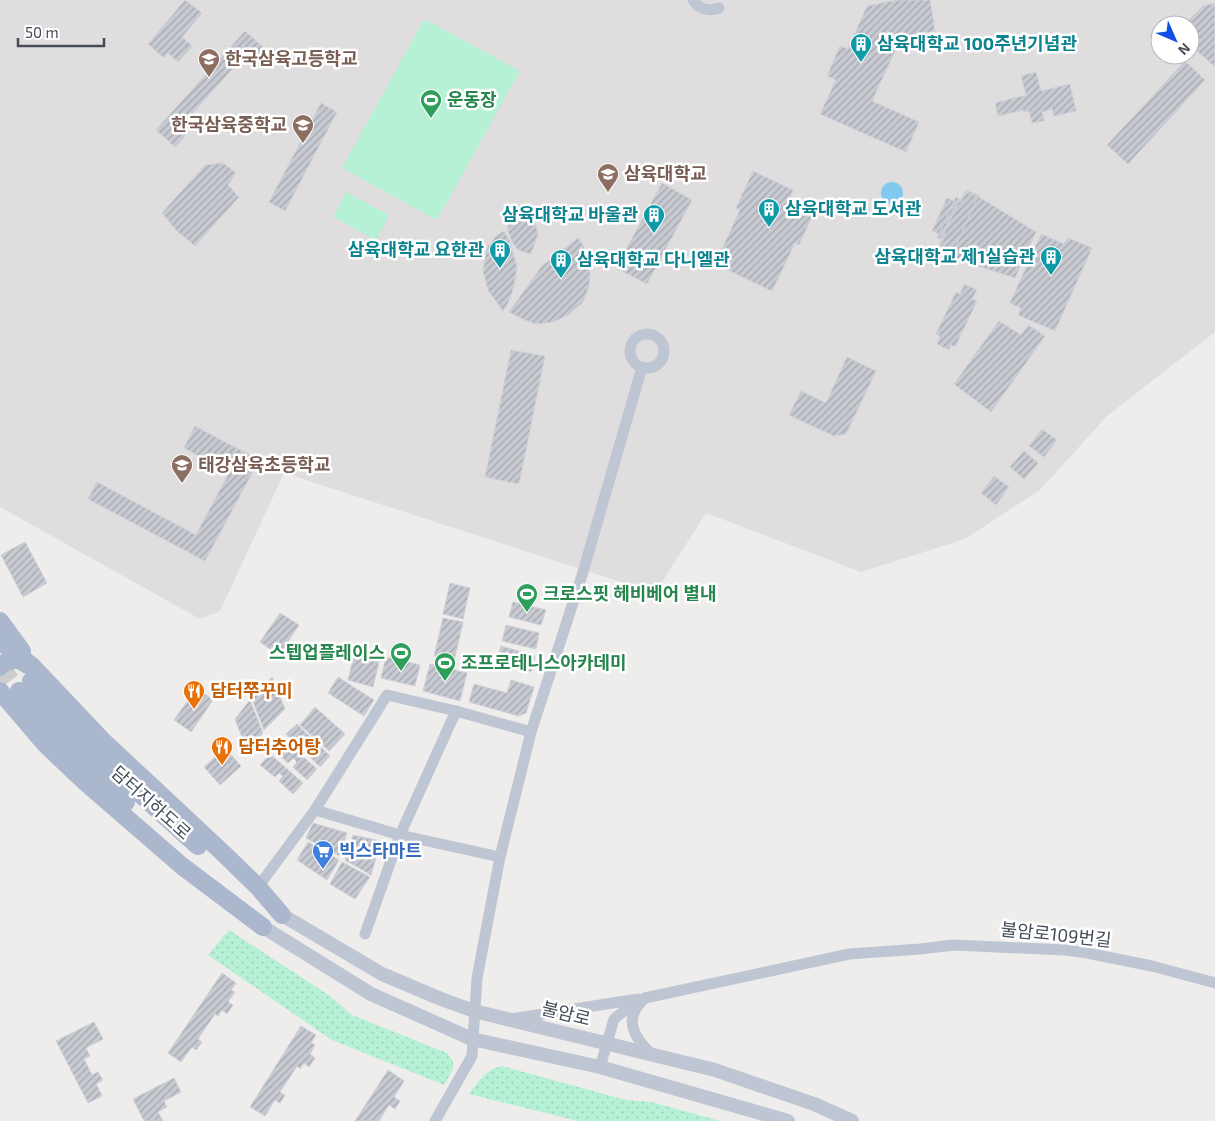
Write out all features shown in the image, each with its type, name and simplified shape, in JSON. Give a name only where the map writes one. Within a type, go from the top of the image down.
[{"type":"main road","points":[[0,621],[16,687],[45,744],[122,815],[182,866],[263,927]]},
{"type":"main road","points":[[0,641],[31,665],[16,687]]},
{"type":"main road","points":[[0,667],[4,662],[17,659],[28,664],[16,687]]},
{"type":"main road","points":[[16,687],[102,740],[258,887],[282,915]]},
{"type":"main road","name":"담터지하도로","points":[[16,687],[54,710],[92,749],[244,886],[282,915]]},
{"type":"street","points":[[693,0],[702,9],[713,10],[718,8]]},
{"type":"street","points":[[435,1121],[472,1056],[477,978],[500,857],[531,732],[583,572],[642,367]]},
{"type":"street","points":[[258,887],[315,810],[387,695],[456,711],[531,732]]},
{"type":"street","points":[[365,934],[400,835],[456,711]]},
{"type":"street","points":[[315,810],[400,835],[500,857]]},
{"type":"street","name":"불암로","points":[[282,915],[382,974],[474,1011],[715,1070],[814,1104],[852,1121]]},
{"type":"street","points":[[263,927],[371,994],[472,1038],[600,1068],[788,1121]]},
{"type":"street","name":"불암로109번길","points":[[509,1019],[645,998],[849,954],[954,945],[1065,950],[1087,953],[1152,966],[1215,983]]},
{"type":"street","points":[[600,1068],[614,1018],[645,998]]},
{"type":"street","points":[[645,998],[636,1007],[632,1019],[638,1042],[651,1054]]},
{"type":"shaded area","name":"삼육대학교","points":[[0,0],[1215,0],[1215,332],[1107,416],[1040,490],[965,539],[861,572],[706,513],[655,593],[284,473],[220,611],[200,619],[0,507]]},
{"type":"green space","name":"운동장","points":[[424,19],[520,71],[437,220],[342,168]]},
{"type":"green space","points":[[346,192],[389,215],[376,240],[333,217]]},
{"type":"green space","points":[[229,930],[330,996],[352,1015],[447,1053],[453,1062],[453,1069],[444,1085],[332,1040],[208,955]]},
{"type":"green space","points":[[502,1066],[626,1100],[652,1102],[720,1121],[578,1121],[469,1094],[487,1073]]},
{"type":"water","points":[[892,182],[902,189],[903,193],[896,203],[892,204],[882,197],[881,193],[888,183]]},
{"type":"building","points":[[185,0],[202,13],[182,37],[192,46],[178,62],[168,53],[164,58],[148,44]]},
{"type":"building","name":"삼육대학교 100주년기념관","points":[[897,0],[930,0],[935,31],[901,38],[872,101],[919,122],[906,152],[820,114],[836,80],[827,76],[840,46],[848,49],[867,6]]},
{"type":"building","points":[[1215,3],[1214,66],[1200,54],[1200,15],[1194,15],[1203,6]]},
{"type":"building","points":[[245,31],[264,48],[251,62],[244,56],[193,113],[200,119],[175,147],[156,130]]},
{"type":"building","points":[[1181,65],[1189,65],[1205,80],[1128,164],[1107,145]]},
{"type":"building","points":[[1036,72],[1041,91],[1070,84],[1076,111],[1054,116],[1052,109],[1042,112],[1044,121],[1032,123],[1029,111],[1024,112],[1024,110],[998,116],[995,103],[1026,95],[1021,76]]},
{"type":"building","points":[[321,103],[337,112],[285,211],[269,202]]},
{"type":"building","points":[[223,163],[236,173],[228,185],[239,197],[195,246],[177,231],[162,213],[205,165]]},
{"type":"building","name":"삼육대학교 도서관","points":[[753,171],[793,190],[789,200],[814,212],[799,245],[795,243],[772,291],[715,264],[740,210],[736,208]]},
{"type":"building","name":"삼육대학교 바울관","points":[[662,183],[692,200],[647,284],[616,268]]},
{"type":"building","points":[[966,190],[980,196],[979,199],[966,192],[961,202],[959,201],[942,238],[944,239],[939,250],[952,255],[951,257],[937,251],[942,239],[940,239],[958,199],[961,200]]},
{"type":"building","points":[[966,192],[978,197],[952,255],[950,255],[939,250],[944,239],[942,238],[959,201],[961,202]]},
{"type":"building","points":[[956,197],[961,200],[958,199],[940,239],[937,237]]},
{"type":"building","points":[[979,197],[1036,232],[1015,278],[951,257]]},
{"type":"building","points":[[947,198],[954,201],[939,234],[932,231]]},
{"type":"building","points":[[518,204],[534,218],[538,234],[531,254],[518,250],[512,242],[508,231],[508,221]]},
{"type":"building","name":"삼육대학교 요한관","points":[[504,231],[510,242],[517,267],[514,286],[503,311],[488,290],[483,271],[487,248],[495,237]]},
{"type":"building","name":"삼육대학교 제1실습관","points":[[1041,234],[1064,244],[1068,238],[1092,248],[1055,331],[1018,315],[1021,308],[1010,303]]},
{"type":"building","name":"삼육대학교 다니엘관","points":[[578,238],[584,247],[590,273],[589,286],[583,302],[568,315],[553,322],[536,324],[509,312],[542,266]]},
{"type":"building","points":[[964,284],[977,290],[972,299],[977,301],[955,347],[951,345],[949,350],[937,344],[940,336],[936,334],[956,292],[960,294]]},
{"type":"building","points":[[999,321],[1021,335],[1028,325],[1045,336],[991,412],[954,384]]},
{"type":"building","points":[[511,350],[545,356],[519,484],[485,477]]},
{"type":"building","points":[[847,357],[876,371],[846,434],[834,436],[789,415],[801,391],[826,403]]},
{"type":"building","points":[[195,426],[259,460],[205,561],[88,499],[97,482],[196,535],[229,473],[184,448]]},
{"type":"building","points":[[1042,429],[1057,440],[1044,457],[1029,446]]},
{"type":"building","points":[[1024,451],[1038,463],[1024,479],[1010,467]]},
{"type":"building","points":[[994,476],[1009,487],[996,505],[981,493]]},
{"type":"building","points":[[25,542],[47,583],[23,597],[1,555]]},
{"type":"building","points":[[450,583],[470,588],[463,619],[443,614]]},
{"type":"building","name":"크로스핏 헤비베어 별내","points":[[513,602],[546,610],[541,625],[509,617]]},
{"type":"building","points":[[280,613],[299,625],[279,655],[260,642]]},
{"type":"building","points":[[443,618],[463,622],[454,661],[434,656]]},
{"type":"building","points":[[506,625],[539,633],[536,649],[502,641]]},
{"type":"building","points":[[501,646],[535,656],[531,672],[496,663]]},
{"type":"building","points":[[356,647],[381,654],[373,687],[348,680]]},
{"type":"building","name":"스텝업플레이스","points":[[386,657],[420,665],[415,686],[381,678]]},
{"type":"building","name":"조프로테니스아카데미","points":[[430,664],[467,673],[460,701],[423,691]]},
{"type":"building","points":[[272,677],[285,709],[264,730],[252,699]]},
{"type":"building","points":[[338,677],[374,700],[364,716],[328,693]]},
{"type":"building","points":[[511,680],[534,687],[526,713],[519,716],[469,702],[474,684],[507,693]]},
{"type":"building","name":"담터쭈꾸미","points":[[197,688],[213,700],[191,732],[174,720]]},
{"type":"building","points":[[250,700],[263,733],[247,750],[235,719]]},
{"type":"building","points":[[315,707],[345,734],[329,751],[300,725]]},
{"type":"building","points":[[297,724],[330,756],[320,767],[286,734]]},
{"type":"building","points":[[284,740],[317,769],[307,780],[293,767],[297,762],[293,758],[288,763],[274,750]]},
{"type":"building","name":"담터추어탕","points":[[225,748],[241,766],[220,785],[204,767]]},
{"type":"building","points":[[270,754],[303,783],[293,794],[279,781],[283,776],[279,773],[275,777],[260,765]]},
{"type":"building","points":[[313,823],[347,833],[340,856],[306,838]]},
{"type":"building","points":[[353,835],[381,841],[371,875],[345,860]]},
{"type":"building","name":"빅스타마트","points":[[308,842],[339,860],[327,880],[297,860]]},
{"type":"building","points":[[342,862],[370,877],[355,899],[330,884]]},
{"type":"building","points":[[222,973],[236,983],[231,990],[235,992],[228,1002],[233,1005],[227,1014],[222,1010],[218,1016],[215,1014],[198,1039],[202,1042],[196,1050],[192,1047],[181,1062],[168,1053]]},
{"type":"building","points":[[94,1022],[103,1039],[86,1048],[90,1056],[84,1059],[92,1075],[98,1072],[103,1080],[96,1084],[102,1096],[88,1103],[56,1041]]},
{"type":"building","points":[[301,1026],[316,1035],[311,1043],[315,1045],[310,1054],[315,1058],[309,1067],[304,1063],[300,1069],[297,1066],[280,1092],[285,1095],[280,1103],[275,1100],[265,1116],[250,1107]]},
{"type":"building","points":[[388,1070],[404,1081],[394,1097],[400,1101],[395,1109],[389,1105],[379,1121],[355,1121]]},
{"type":"building","points":[[174,1078],[181,1092],[164,1101],[167,1107],[158,1112],[163,1121],[144,1121],[133,1099]]},
{"type":"tunnel","points":[[0,666],[19,691]]},
{"type":"place","name":"삼육대학교 100주년기념관","points":[[861,63]]},
{"type":"place","name":"한국삼육고등학교","points":[[209,78]]},
{"type":"place","name":"운동장","points":[[431,119]]},
{"type":"place","name":"한국삼육중학교","points":[[303,144]]},
{"type":"place","name":"삼육대학교","points":[[608,193]]},
{"type":"place","name":"삼육대학교 도서관","points":[[769,228]]},
{"type":"place","name":"삼육대학교 바울관","points":[[654,234]]},
{"type":"place","name":"삼육대학교 요한관","points":[[500,269]]},
{"type":"place","name":"삼육대학교 제1실습관","points":[[1051,276]]},
{"type":"place","name":"삼육대학교 다니엘관","points":[[561,279]]},
{"type":"place","name":"태강삼육초등학교","points":[[182,484]]},
{"type":"place","name":"크로스핏 헤비베어 별내","points":[[527,613]]},
{"type":"place","name":"스텝업플레이스","points":[[401,672]]},
{"type":"place","name":"조프로테니스아카데미","points":[[445,682]]},
{"type":"place","name":"담터쭈꾸미","points":[[194,710]]},
{"type":"place","name":"담터추어탕","points":[[222,766]]},
{"type":"place","name":"빅스타마트","points":[[323,870]]}]
